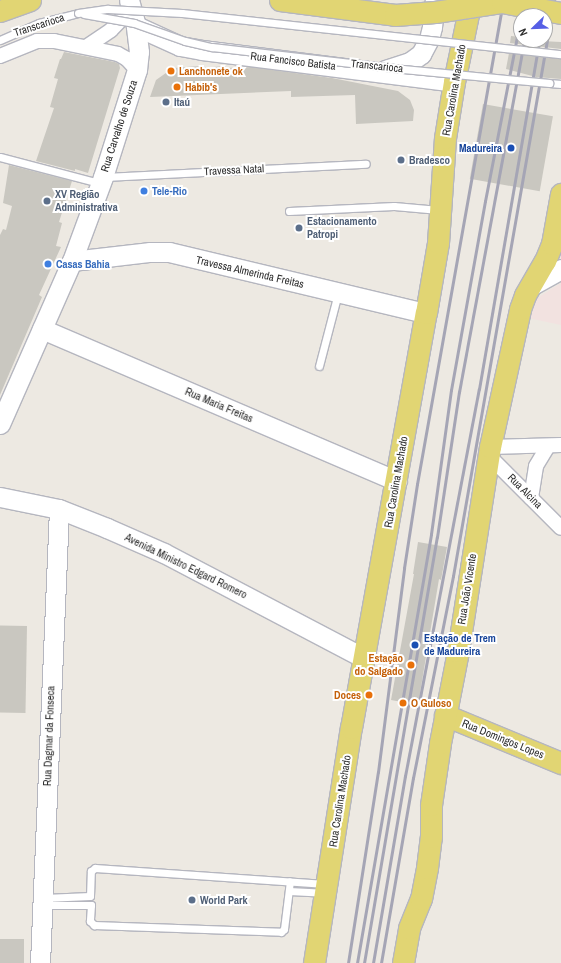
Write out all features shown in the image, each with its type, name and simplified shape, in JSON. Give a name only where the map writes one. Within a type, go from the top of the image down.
[{"type":"main road","points":[[0,11],[30,0]]},
{"type":"main road","points":[[280,0],[395,15],[435,12],[498,0],[561,13]]},
{"type":"main road","name":"Rua Carolina Machado","points":[[314,963],[364,658],[426,313],[441,210],[443,152],[454,82],[471,0]]},
{"type":"main road","name":"Rua João Vicente","points":[[403,963],[409,928],[421,900],[427,868],[431,837],[431,805],[445,715],[458,651],[489,451],[520,309],[529,287],[545,260],[552,244],[561,194]]},
{"type":"main road","name":"Rua Domingos Lopes","points":[[445,715],[561,762]]},
{"type":"street","points":[[380,72],[410,62],[421,54],[429,39],[435,0]]},
{"type":"street","points":[[86,47],[111,30],[132,12]]},
{"type":"street","name":"Rua Fancisco Batista","points":[[132,12],[180,46],[454,82]]},
{"type":"street","name":"Rua Carvalho de Souza","points":[[0,424],[72,261],[101,180],[137,70],[138,52],[132,12]]},
{"type":"street","points":[[2,56],[37,41],[54,41],[118,54],[127,59],[137,70]]},
{"type":"street","name":"Travessa Almerinda Freitas","points":[[72,261],[150,252],[169,252],[426,313]]},
{"type":"street","points":[[529,287],[561,269]]},
{"type":"street","name":"Rua Maria Freitas","points":[[42,329],[396,481]]},
{"type":"street","points":[[489,451],[555,445]]},
{"type":"street","points":[[531,498],[536,466],[555,445]]},
{"type":"street","name":"Rua Alcina","points":[[489,451],[531,498],[561,528]]},
{"type":"street","name":"Avenida Ministro Edgard Romero","points":[[0,497],[59,509],[164,553],[364,658]]},
{"type":"street","name":"Rua Dagmar da Fonseca","points":[[40,963],[59,509]]},
{"type":"lane","name":"Transcarioca","points":[[0,40],[39,23],[78,13],[108,9],[182,13],[561,54]]},
{"type":"lane","name":"Transcarioca","points":[[78,13],[134,24],[185,41],[212,47],[403,69],[561,84]]},
{"type":"lane","name":"Travessa Natal","points":[[0,157],[101,180],[366,164]]},
{"type":"lane","points":[[289,211],[394,206],[441,210]]},
{"type":"lane","points":[[319,366],[338,293]]},
{"type":"lane","points":[[290,881],[284,929],[281,932],[94,925],[90,921],[91,871],[95,868],[290,881],[326,889]]},
{"type":"lane","points":[[289,891],[326,889]]},
{"type":"lane","points":[[42,902],[90,896]]},
{"type":"lane","points":[[42,902],[90,905]]},
{"type":"shaded area","points":[[561,283],[561,325],[528,318],[531,302]]},
{"type":"building","points":[[511,36],[513,36],[513,43],[510,43]]},
{"type":"building","points":[[553,42],[561,42],[561,49],[552,48]]},
{"type":"building","points":[[64,52],[115,62],[119,64],[120,68],[88,173],[36,161],[54,108],[50,107],[58,79],[54,78],[60,59]]},
{"type":"building","points":[[509,53],[561,59],[561,79],[536,77],[506,69]]},
{"type":"building","points":[[200,66],[200,68],[226,66],[226,68],[251,67],[332,78],[398,91],[410,100],[414,110],[413,121],[356,124],[355,95],[291,97],[291,91],[150,97],[156,80],[173,68]]},
{"type":"building","name":"Madureira","points":[[483,104],[553,116],[540,191],[470,179]]},
{"type":"building","points":[[9,165],[72,181],[59,222],[62,223],[56,246],[61,247],[39,295],[42,297],[0,395],[0,235],[3,229],[6,230],[12,206],[3,203]]},
{"type":"building","name":"Estação de Trem de Madureira","points":[[418,542],[447,547],[441,580],[439,579],[418,705],[391,700],[414,574]]},
{"type":"building","points":[[0,626],[27,626],[25,713],[0,713]]},
{"type":"building","points":[[0,939],[24,939],[24,963],[0,963]]},
{"type":"railway","points":[[348,963],[378,772],[404,568],[417,484],[503,0]]},
{"type":"railway","points":[[522,8],[524,0]]},
{"type":"railway","points":[[530,8],[531,0]]},
{"type":"railway","points":[[544,8],[546,0]]},
{"type":"railway","points":[[381,963],[413,778],[453,576],[554,0]]},
{"type":"railway","points":[[357,963],[431,534],[451,390],[485,201],[515,48]]},
{"type":"railway","points":[[364,963],[437,537],[459,392],[523,48]]},
{"type":"railway","points":[[373,963],[405,776],[479,389],[538,48]]},
{"type":"place","name":"Lanchonete ok","points":[[171,71]]},
{"type":"place","name":"Habib's","points":[[177,87]]},
{"type":"place","name":"Itaú","points":[[166,102]]},
{"type":"place","name":"Madureira","points":[[511,148]]},
{"type":"place","name":"Bradesco","points":[[401,160]]},
{"type":"place","name":"Tele-Rio","points":[[144,191]]},
{"type":"place","name":"XV Região Administrativa","points":[[47,201]]},
{"type":"place","name":"Estacionamento Patropi","points":[[299,228]]},
{"type":"place","name":"Casas Bahia","points":[[48,264]]},
{"type":"place","name":"Estação de Trem de Madureira","points":[[415,645]]},
{"type":"place","name":"Estação do Salgado","points":[[411,665]]},
{"type":"place","name":"Doces","points":[[369,695]]},
{"type":"place","name":"O Guloso","points":[[403,703]]},
{"type":"place","name":"World Park","points":[[192,900]]}]
